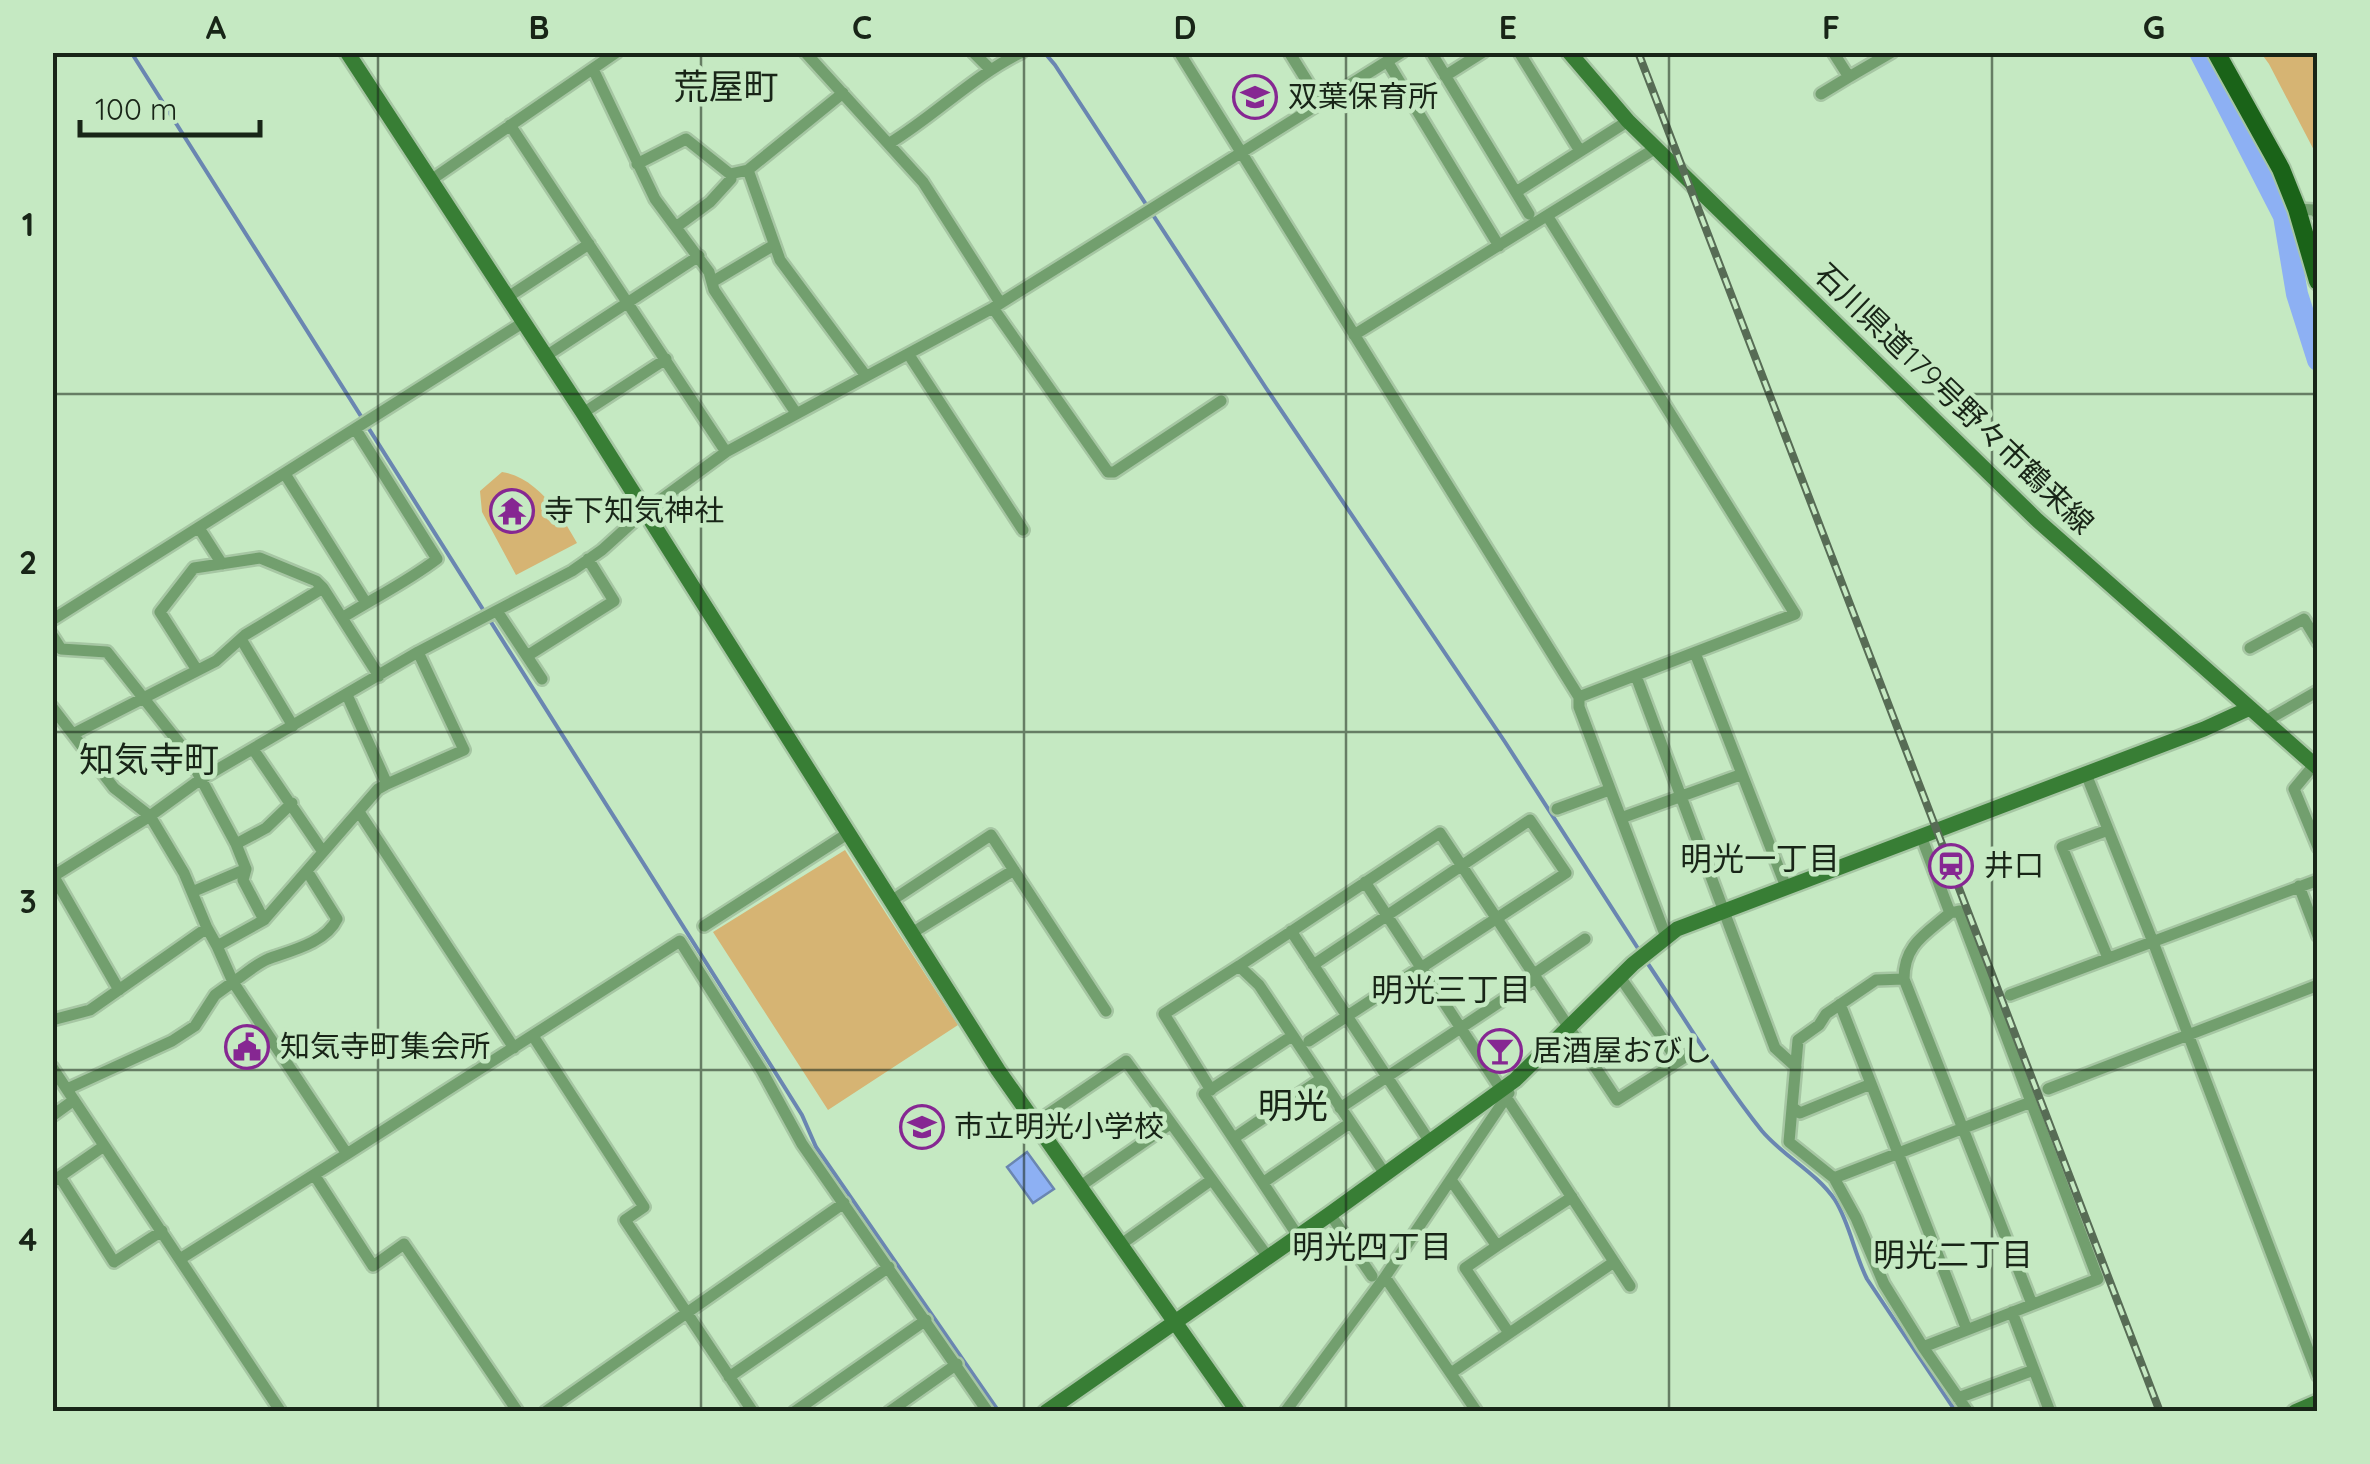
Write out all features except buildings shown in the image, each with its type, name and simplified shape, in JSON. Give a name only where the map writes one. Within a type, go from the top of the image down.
[{"type":"main road","points":[[2216,52],[2281,169],[2318,281]]},
{"type":"street","points":[[348,52],[1035,1123],[1238,1412]]},
{"type":"street","points":[[431,180],[617,52]]},
{"type":"street","points":[[805,52],[923,182],[996,304],[1108,472],[1114,472],[1222,401]]},
{"type":"street","points":[[973,52],[989,68]]},
{"type":"street","points":[[890,143],[947,104],[989,68],[1022,52]]},
{"type":"street","points":[[1180,52],[1579,697],[1579,707],[1666,937]]},
{"type":"street","points":[[1289,52],[1320,102]]},
{"type":"street","points":[[56,875],[253,749],[588,559],[726,452],[996,304],[1402,52]]},
{"type":"street","points":[[1430,52],[1529,214]]},
{"type":"street","points":[[1445,76],[1482,52]]},
{"type":"street","points":[[1519,52],[1580,151]]},
{"type":"street","name":"石川県道179号野々市鶴来線","points":[[1569,52],[1628,121],[2036,519],[2316,767]]},
{"type":"street","points":[[1833,52],[1849,77]]},
{"type":"street","points":[[1820,94],[1892,52]]},
{"type":"street","points":[[1388,61],[1499,246]]},
{"type":"street","points":[[593,69],[656,199],[698,256],[796,413]]},
{"type":"street","points":[[730,174],[748,170],[842,93]]},
{"type":"street","points":[[1516,192],[1628,121]]},
{"type":"street","points":[[510,125],[726,452]]},
{"type":"street","points":[[637,164],[677,140],[686,139],[730,174],[731,179],[710,202],[676,227]]},
{"type":"street","points":[[1354,335],[1656,148]]},
{"type":"street","points":[[748,170],[780,260],[866,376]]},
{"type":"street","points":[[2297,209],[2318,214]]},
{"type":"street","points":[[1548,216],[1796,614],[1579,697]]},
{"type":"street","points":[[508,298],[589,244]]},
{"type":"street","points":[[712,282],[774,245]]},
{"type":"street","points":[[546,356],[698,256]]},
{"type":"street","points":[[52,620],[524,322]]},
{"type":"street","points":[[909,355],[1023,530]]},
{"type":"street","points":[[583,413],[666,359]]},
{"type":"street","points":[[342,618],[392,586],[410,580],[436,559],[363,426]]},
{"type":"street","points":[[285,474],[366,602]]},
{"type":"street","points":[[199,528],[222,564]]},
{"type":"street","points":[[197,670],[160,612],[194,568],[260,558],[316,581],[380,676]]},
{"type":"street","points":[[527,656],[614,601],[588,559]]},
{"type":"street","points":[[73,734],[216,661],[242,639],[323,588]]},
{"type":"street","points":[[497,610],[542,679]]},
{"type":"street","points":[[2250,648],[2304,618],[2318,642]]},
{"type":"street","points":[[52,636],[57,651],[107,652],[187,753],[236,844],[246,869],[244,880],[264,920]]},
{"type":"street","points":[[242,639],[293,726]]},
{"type":"street","points":[[217,946],[264,920],[387,784],[464,750],[418,652]]},
{"type":"street","points":[[1695,653],[1786,887]]},
{"type":"street","points":[[1636,676],[1775,1048],[1796,1066]]},
{"type":"street","points":[[2264,722],[2318,691]]},
{"type":"street","points":[[347,695],[387,784]]},
{"type":"street","points":[[52,707],[57,724],[73,734],[114,788],[150,816],[192,892],[234,982],[347,1154]]},
{"type":"street","points":[[1285,1412],[1450,1180],[1508,1089],[1568,1026],[1666,937],[1677,929],[2204,729],[2250,708]]},
{"type":"street","points":[[253,749],[324,852]]},
{"type":"street","points":[[2316,767],[2294,789],[2318,847]]},
{"type":"street","points":[[2086,774],[2318,1376]]},
{"type":"street","points":[[1620,818],[1740,775]]},
{"type":"street","points":[[1557,810],[1610,790]]},
{"type":"street","points":[[236,844],[266,828],[292,803]]},
{"type":"street","points":[[359,812],[514,1048]]},
{"type":"street","points":[[1308,1041],[1566,874],[1530,820],[1313,965]]},
{"type":"street","points":[[2108,830],[2062,847],[2108,958]]},
{"type":"street","points":[[1211,1090],[1164,1014],[1440,833],[1617,1100],[1683,1058],[1620,977]]},
{"type":"street","points":[[704,926],[847,834]]},
{"type":"street","points":[[891,901],[991,836],[1106,1010]]},
{"type":"street","points":[[1921,836],[1950,913]]},
{"type":"street","points":[[52,860],[56,875],[119,990]]},
{"type":"street","points":[[192,892],[246,869]]},
{"type":"street","points":[[912,933],[1014,870]]},
{"type":"street","points":[[52,1116],[71,1095],[196,1026],[214,995],[264,960],[287,955],[332,930],[337,919],[307,871]]},
{"type":"street","points":[[2010,995],[2318,880]]},
{"type":"street","points":[[1365,882],[1508,1089],[1630,1286]]},
{"type":"street","points":[[2299,886],[2318,936]]},
{"type":"street","points":[[1924,1346],[2098,1279],[1959,911],[1950,913],[1910,949],[1904,961],[1904,979],[2032,1304]]},
{"type":"street","points":[[52,1020],[90,1010],[207,928]]},
{"type":"street","points":[[1291,930],[1430,1142]]},
{"type":"street","points":[[1340,1108],[1463,1028],[1585,939]]},
{"type":"street","points":[[180,1259],[680,941],[762,1070],[802,1144],[988,1412]]},
{"type":"street","points":[[1239,966],[1259,985],[1385,1174]]},
{"type":"street","points":[[1904,979],[1876,980],[1826,1014],[1819,1026],[1798,1040],[1789,1142],[1834,1178],[1884,1284],[1968,1412]]},
{"type":"street","points":[[2048,1090],[2318,986]]},
{"type":"street","points":[[1840,1004],[1967,1330]]},
{"type":"street","points":[[533,1036],[644,1207],[625,1220],[753,1412]]},
{"type":"street","points":[[1292,1036],[1204,1094],[1298,1236]]},
{"type":"street","points":[[1035,1123],[1126,1060],[1210,1182],[1237,1211],[1268,1256]]},
{"type":"street","points":[[52,1067],[281,1412]]},
{"type":"street","points":[[1234,1138],[1321,1079]]},
{"type":"street","points":[[1792,1107],[1800,1113],[1871,1084]]},
{"type":"street","points":[[1046,1412],[1508,1089]]},
{"type":"street","points":[[1834,1178],[2031,1102]]},
{"type":"street","points":[[1264,1182],[1350,1123]]},
{"type":"street","points":[[1079,1187],[1170,1124]]},
{"type":"street","points":[[104,1146],[56,1179],[114,1262],[162,1231]]},
{"type":"street","points":[[314,1176],[372,1266],[404,1244],[518,1412]]},
{"type":"street","points":[[1450,1180],[1497,1246]]},
{"type":"street","points":[[1120,1245],[1210,1182]]},
{"type":"street","points":[[1509,1333],[1464,1268],[1572,1198]]},
{"type":"street","points":[[545,1412],[844,1203]]},
{"type":"street","points":[[1330,1214],[1477,1412]]},
{"type":"street","points":[[1450,1373],[1614,1262]]},
{"type":"street","points":[[730,1377],[889,1267]]},
{"type":"street","points":[[2012,1312],[2050,1412]]},
{"type":"street","points":[[794,1412],[926,1320]]},
{"type":"street","points":[[889,1412],[956,1364]]},
{"type":"street","points":[[1958,1398],[2034,1370]]},
{"type":"street","points":[[2295,1412],[2318,1402]]},
{"type":"shaded area","points":[[2261,53],[2317,53],[2317,156],[2269,64]]},
{"type":"shaded area","points":[[502,472],[536,489],[555,509],[577,543],[516,575],[482,512],[480,491]]},
{"type":"shaded area","points":[[845,850],[958,1025],[828,1110],[713,932]]},
{"type":"water","points":[[1027,1152],[1054,1189],[1033,1203],[1007,1167]]},
{"type":"waterway","points":[[131,52],[802,1115],[816,1147],[999,1412]]},
{"type":"waterway","points":[[1044,52],[1505,742],[1639,950]]},
{"type":"waterway","points":[[2200,52],[2284,216],[2297,294],[2318,360]]},
{"type":"waterway","points":[[1644,958],[1762,1131],[1835,1200],[1867,1279],[1956,1412]]},
{"type":"railway","points":[[1638,52],[2160,1412]]},
{"type":"place","name":"双葉保育所","points":[[1255,97]]},
{"type":"place","name":"寺下知気神社","points":[[512,511]]},
{"type":"place","name":"井口","points":[[1951,866]]},
{"type":"place","name":"知気寺町集会所","points":[[247,1047]]},
{"type":"place","name":"居酒屋おびし","points":[[1500,1051]]},
{"type":"place","name":"市立明光小学校","points":[[922,1127]]},
{"type":"district","name":"荒屋町","points":[[726,87]]},
{"type":"district","name":"知気寺町","points":[[149,760]]},
{"type":"district","name":"明光一丁目","points":[[1760,859]]},
{"type":"district","name":"明光三丁目","points":[[1451,990]]},
{"type":"district","name":"明光","points":[[1293,1106]]},
{"type":"district","name":"明光四丁目","points":[[1372,1247]]},
{"type":"district","name":"明光二丁目","points":[[1953,1255]]}]
